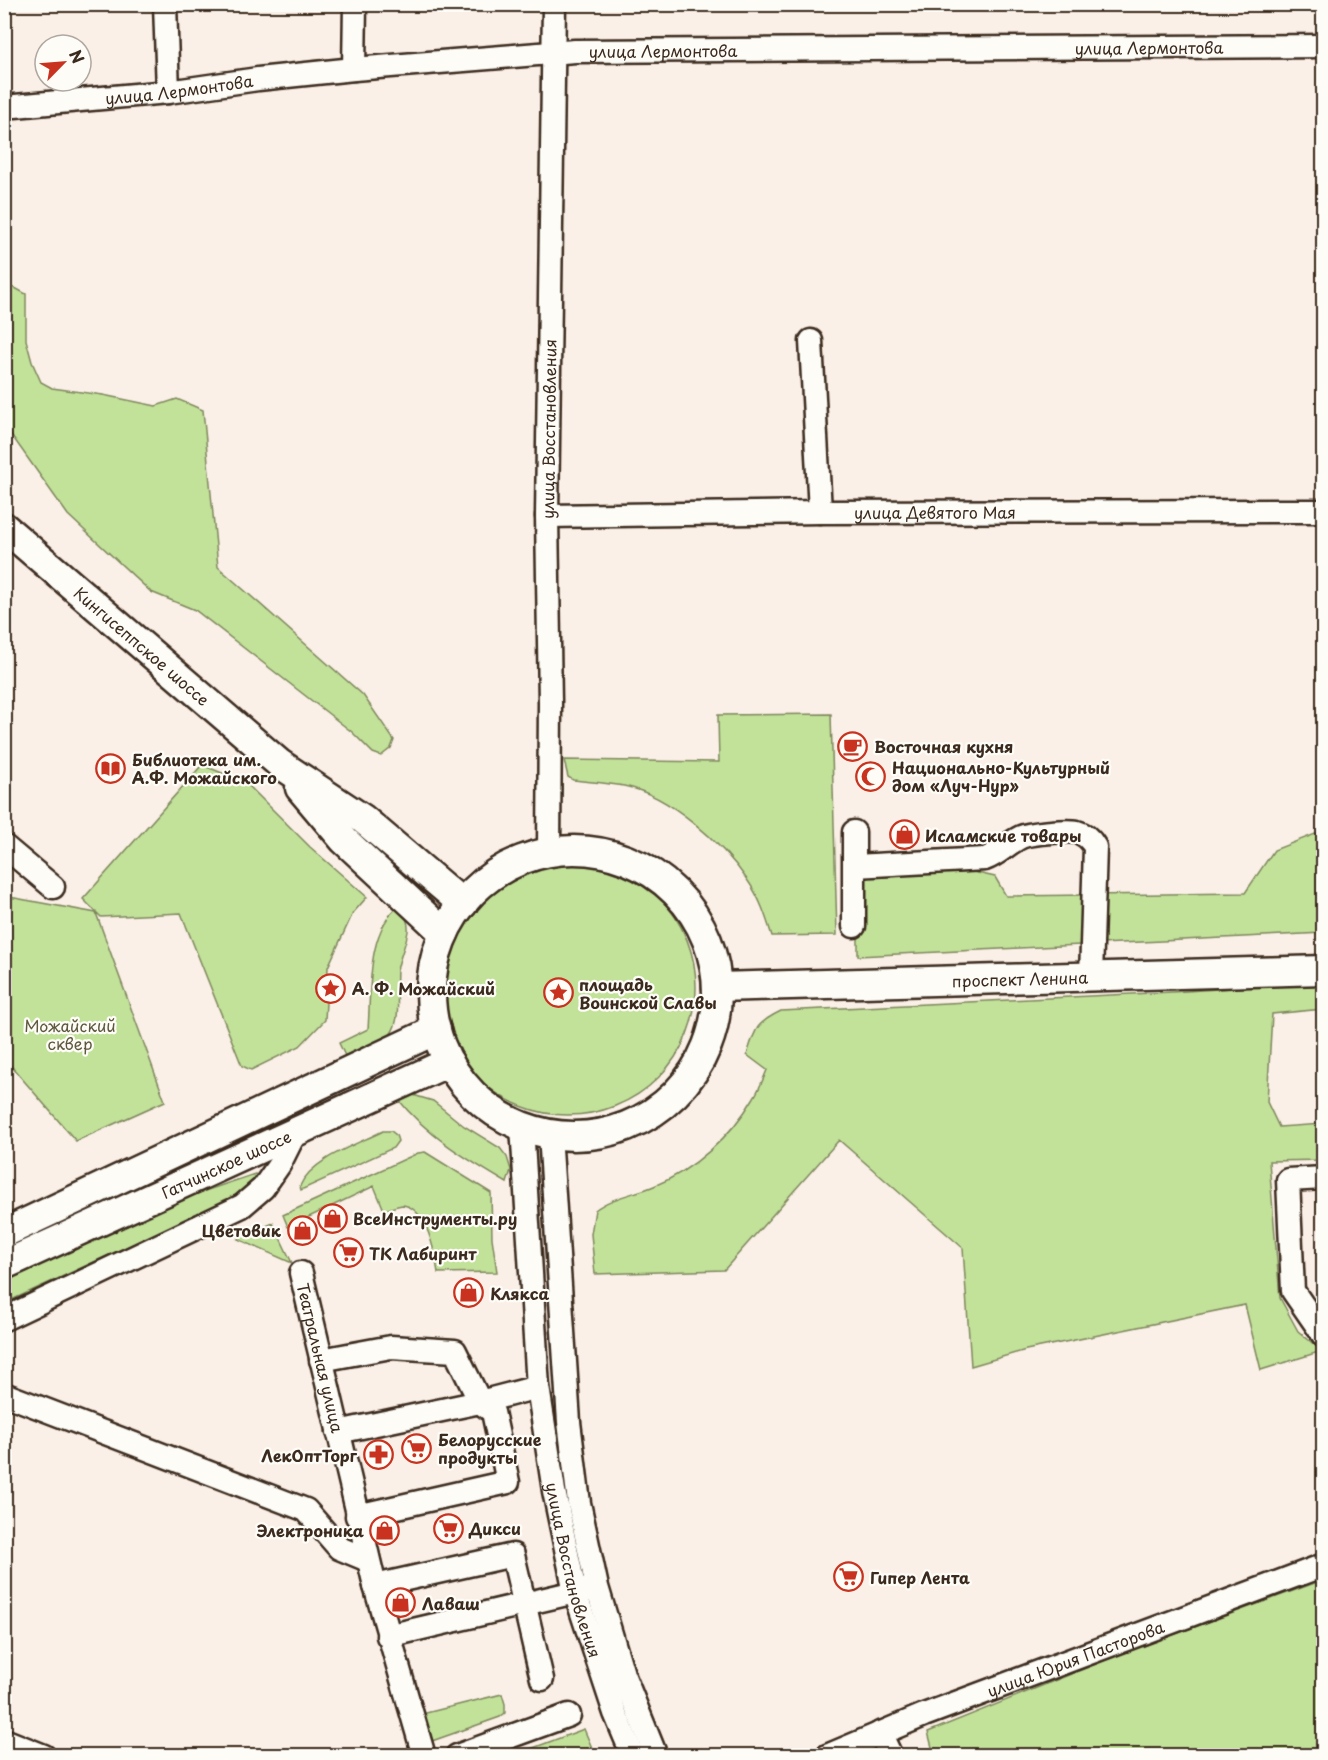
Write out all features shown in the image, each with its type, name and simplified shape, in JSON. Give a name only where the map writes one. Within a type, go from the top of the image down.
[{"type":"main road","name":"Кингисеппское шоссе","points":[[4,527],[280,764],[363,819],[463,904]]},
{"type":"main road","name":"Кингисеппское шоссе","points":[[280,764],[344,840],[444,933]]},
{"type":"main road","points":[[575,850],[602,853],[650,873],[672,889],[699,924],[714,965],[717,987],[716,1012],[707,1046],[700,1061],[686,1083],[668,1101],[648,1116],[609,1132],[576,1136],[550,1134],[503,1118],[463,1084],[449,1062],[436,1030],[431,997],[434,964],[444,933],[463,904],[485,882],[504,869],[526,859],[549,853],[575,850]]},
{"type":"main road","name":"проспект Ленина","points":[[717,987],[1323,970]]},
{"type":"main road","name":"Гатчинское шоссе","points":[[4,1233],[436,1030]]},
{"type":"main road","name":"Гатчинское шоссе","points":[[4,1264],[449,1062]]},
{"type":"street","points":[[165,4],[168,92]]},
{"type":"street","points":[[354,69],[355,4]]},
{"type":"street","name":"улица Восстановления","points":[[549,853],[550,703],[547,516],[554,4]]},
{"type":"street","name":"улица Лермонтова","points":[[4,107],[168,92],[258,79],[354,69],[554,52],[1323,46]]},
{"type":"street","points":[[811,341],[820,512]]},
{"type":"street","name":"улица Девятого Мая","points":[[547,516],[820,512],[1323,511]]},
{"type":"street","points":[[854,832],[854,926]]},
{"type":"street","points":[[855,866],[985,859],[996,855],[1021,837],[1078,832],[1090,839],[1095,847],[1090,977]]},
{"type":"street","points":[[4,846],[53,887]]},
{"type":"street","name":"улица Восстановления","points":[[522,1126],[538,1387],[554,1491],[586,1589],[615,1713],[633,1755]]},
{"type":"street","points":[[4,1319],[242,1206],[263,1188],[279,1165],[295,1133]]},
{"type":"street","name":"улица Восстановления","points":[[550,1134],[570,1422],[586,1589],[656,1755]]},
{"type":"street","points":[[1323,1178],[1288,1180],[1293,1291],[1323,1336]]},
{"type":"street","name":"Театральная улица","points":[[301,1273],[368,1560],[424,1755]]},
{"type":"street","points":[[321,1360],[391,1347],[455,1351],[480,1402],[493,1413],[508,1482],[357,1516]]},
{"type":"street","points":[[338,1432],[480,1402],[538,1387]]},
{"type":"street","points":[[4,1394],[306,1510],[339,1548],[368,1560]]},
{"type":"street","points":[[375,1586],[513,1555],[542,1678]]},
{"type":"street","name":"улица Юрия Пасторова","points":[[827,1755],[1323,1565]]},
{"type":"street","points":[[388,1636],[586,1589]]},
{"type":"street","points":[[458,1755],[569,1715]]},
{"type":"street","points":[[880,1733],[891,1755]]},
{"type":"street","points":[[4,1740],[44,1755]]},
{"type":"green space","points":[[5,287],[15,288],[26,294],[26,340],[41,382],[52,388],[103,395],[156,406],[177,399],[203,410],[218,567],[363,695],[394,740],[391,748],[381,756],[373,753],[352,732],[195,610],[151,592],[68,515],[5,426]]},
{"type":"green space","points":[[831,714],[837,935],[772,936],[759,901],[748,881],[724,851],[694,823],[659,799],[641,791],[618,785],[573,780],[568,777],[564,760],[719,762],[718,715]]},
{"type":"green space","points":[[202,765],[245,782],[310,847],[367,897],[353,913],[328,967],[325,1020],[300,1046],[251,1070],[242,1066],[181,913],[101,917],[83,899]]},
{"type":"green space","points":[[1323,831],[1323,933],[858,956],[858,891],[865,873],[955,868],[995,877],[1006,896],[1245,893],[1274,850]]},
{"type":"green space","points":[[568,859],[605,864],[639,880],[659,896],[675,916],[691,950],[696,987],[691,1024],[675,1058],[659,1078],[639,1094],[605,1110],[568,1115],[531,1110],[497,1094],[477,1078],[461,1058],[445,1024],[440,987],[445,950],[461,916],[477,896],[497,880],[531,864]]},
{"type":"green space","name":"Можайский сквер","points":[[4,896],[96,913],[165,1101],[76,1141],[5,1059]]},
{"type":"green space","points":[[400,905],[407,921],[408,931],[397,971],[397,1013],[394,1028],[381,1043],[347,1060],[339,1043],[368,1029],[370,980],[376,946],[389,916]]},
{"type":"green space","points":[[1323,982],[1323,1009],[1272,1014],[1267,1102],[1279,1127],[1323,1124],[1323,1160],[1269,1161],[1280,1298],[1298,1331],[1322,1351],[1261,1370],[1245,1305],[1026,1350],[971,1366],[963,1248],[839,1140],[724,1270],[595,1274],[591,1234],[595,1210],[609,1202],[669,1179],[697,1161],[723,1139],[753,1099],[767,1070],[747,1055],[755,1033],[761,1023],[781,1011],[1172,992]]},
{"type":"green space","points":[[413,1095],[433,1101],[464,1126],[500,1148],[507,1157],[511,1170],[507,1183],[463,1156],[421,1124],[398,1099]]},
{"type":"green space","points":[[383,1131],[391,1131],[396,1135],[398,1141],[393,1148],[301,1190],[300,1186],[306,1176],[325,1160]]},
{"type":"green space","points":[[425,1152],[491,1193],[492,1238],[497,1272],[438,1273],[428,1233],[418,1214],[403,1205],[384,1210],[374,1186],[288,1227],[283,1215],[418,1153]]},
{"type":"green space","points":[[255,1174],[257,1178],[241,1194],[5,1303],[4,1281],[184,1198]]},
{"type":"green space","points":[[273,1223],[292,1263],[238,1239]]},
{"type":"green space","points":[[1323,1580],[1323,1755],[934,1755],[928,1732],[1118,1655]]},
{"type":"green space","points":[[502,1694],[505,1713],[500,1717],[432,1741],[422,1714]]},
{"type":"green space","points":[[584,1729],[595,1755],[517,1754]]},
{"type":"place","name":"Восточная кухня","points":[[853,746]]},
{"type":"place","name":"Библиотека им. А.Ф. Можайского","points":[[111,768]]},
{"type":"place","name":"Национально-Культурный дом «Луч-Нур»","points":[[871,776]]},
{"type":"place","name":"Исламские товары","points":[[904,835]]},
{"type":"place","name":"А. Ф. Можайский","points":[[331,988]]},
{"type":"place","name":"площадь Воинской Славы","points":[[558,993]]},
{"type":"place","name":"ВсеИнструменты.ру","points":[[332,1218]]},
{"type":"place","name":"Цветовик","points":[[302,1230]]},
{"type":"place","name":"ТК Лабиринт","points":[[348,1253]]},
{"type":"place","name":"Клякса","points":[[469,1293]]},
{"type":"place","name":"Белорусские продукты","points":[[417,1448]]},
{"type":"place","name":"ЛекОптТорг","points":[[378,1455]]},
{"type":"place","name":"Дикси","points":[[448,1528]]},
{"type":"place","name":"Электроника","points":[[385,1530]]},
{"type":"place","name":"Гипер Лента","points":[[849,1577]]},
{"type":"place","name":"Лаваш","points":[[401,1603]]}]
